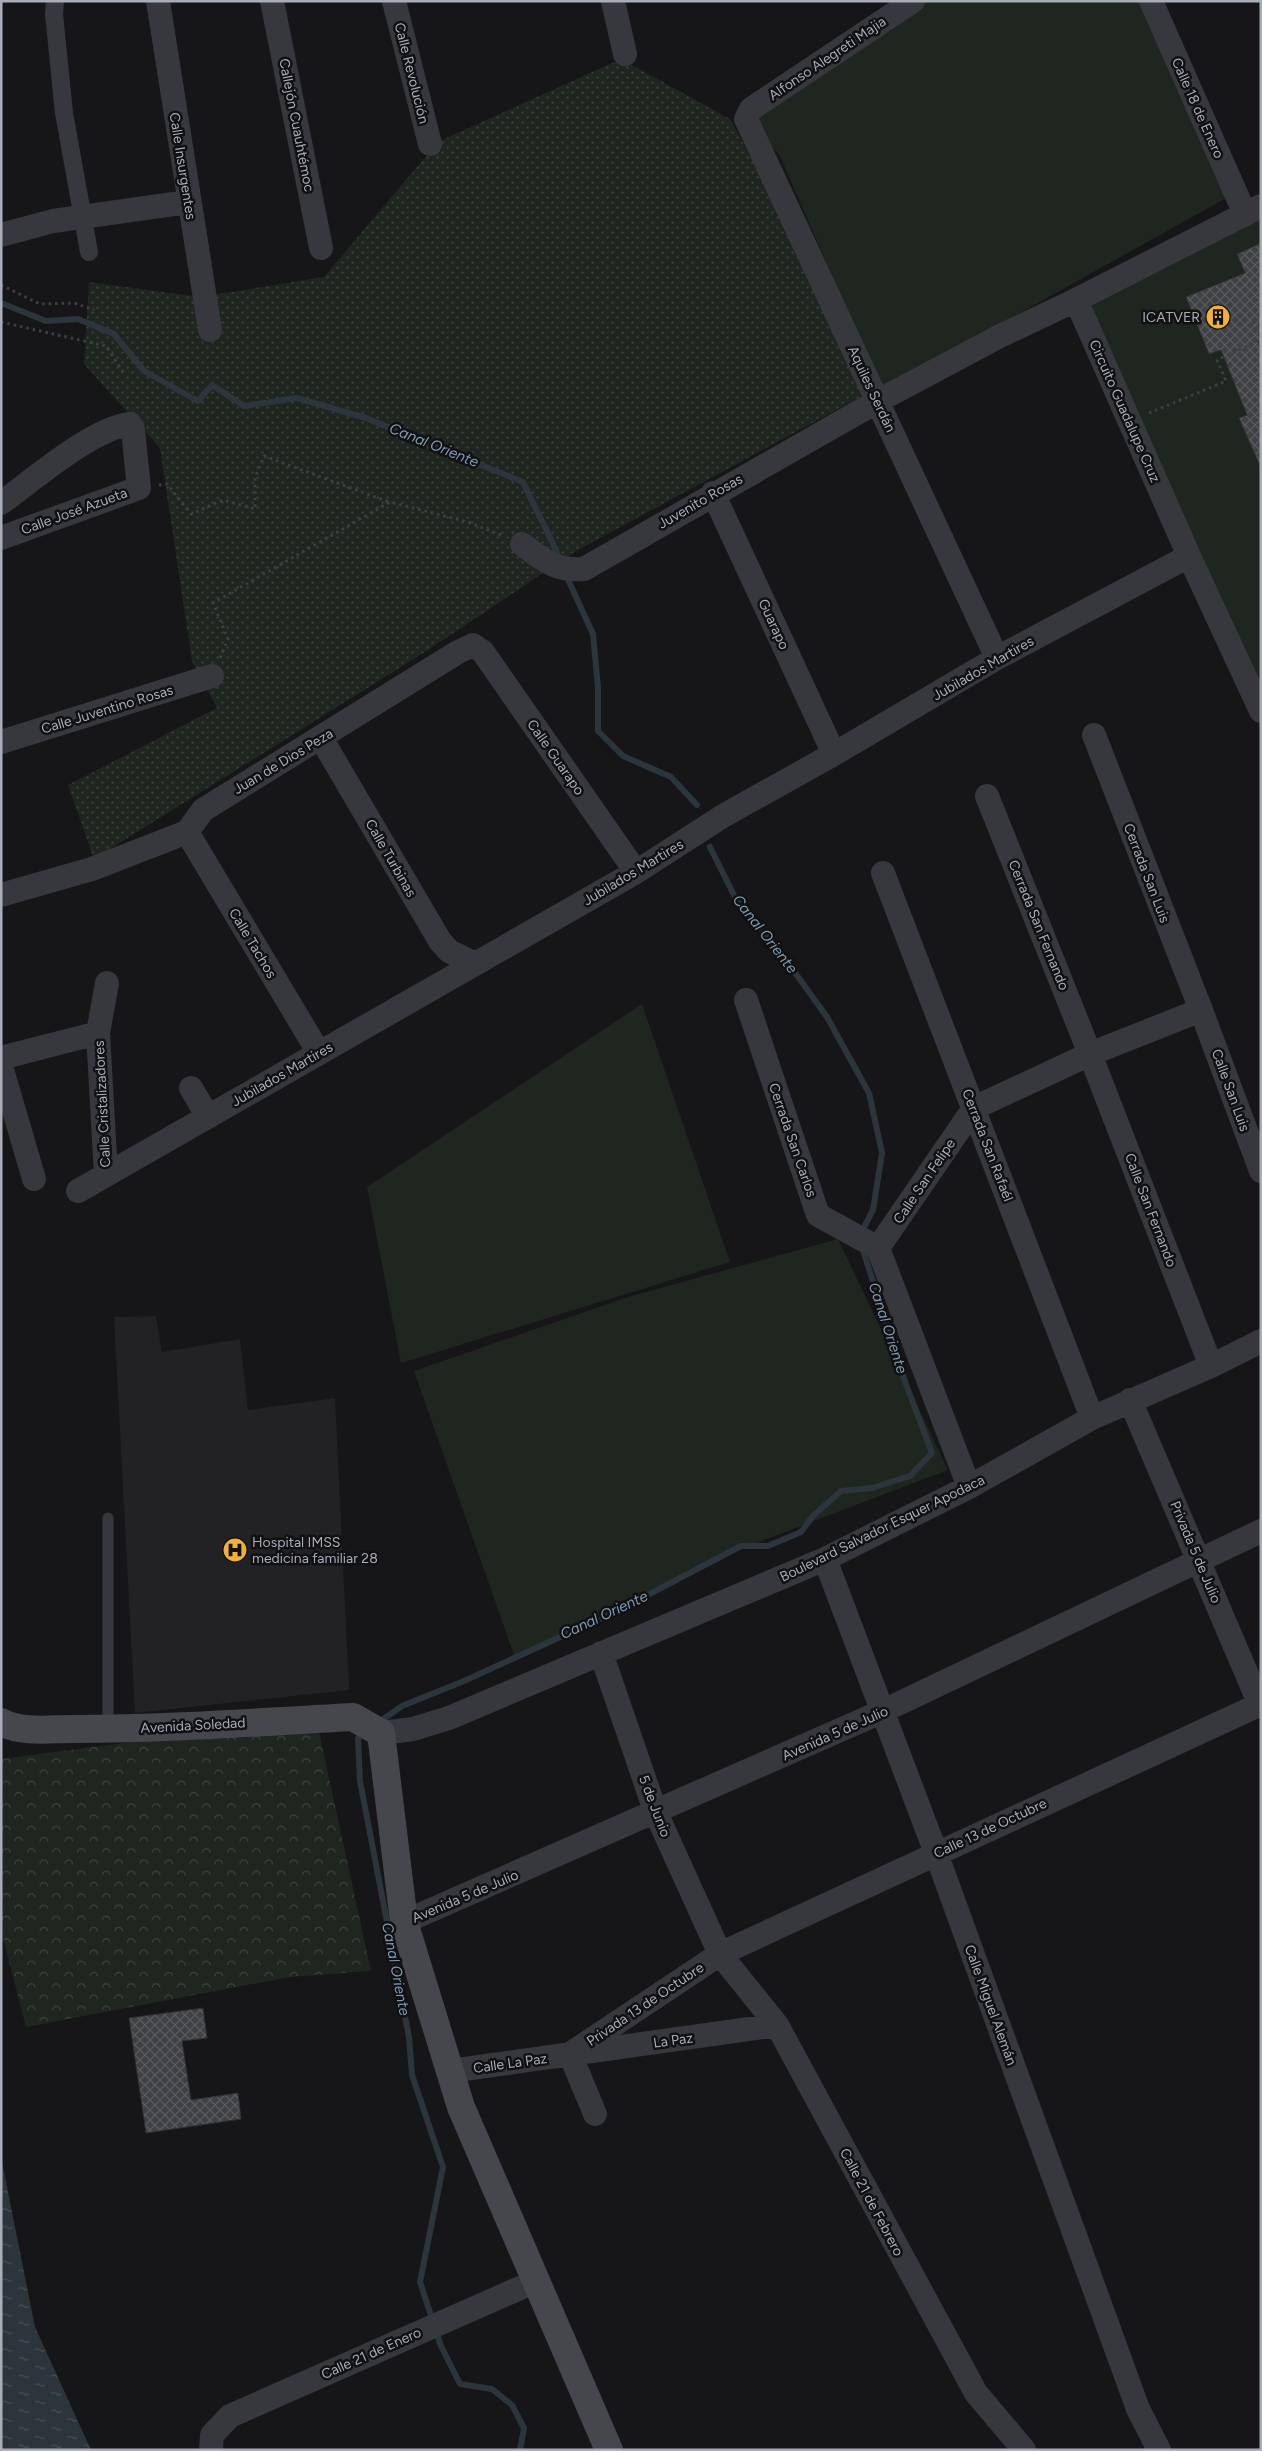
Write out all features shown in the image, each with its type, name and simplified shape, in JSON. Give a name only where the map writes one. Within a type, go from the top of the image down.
[{"type":"main road","name":"Avenida Soledad","points":[[1,1722],[9,1727],[33,1729],[108,1729],[353,1717],[381,1733]]},
{"type":"main road","points":[[381,1733],[404,1922],[461,2107],[609,2450]]},
{"type":"street","points":[[55,1],[54,14],[64,114],[89,252]]},
{"type":"street","name":"Calle Insurgentes","points":[[158,1],[188,202],[210,330]]},
{"type":"street","name":"Callejón Cuauhtémoc","points":[[272,1],[321,248]]},
{"type":"street","name":"Calle Revolución","points":[[394,1],[430,144]]},
{"type":"street","points":[[613,1],[625,54]]},
{"type":"street","name":"Alfonso Alegreti Majia","points":[[746,119],[751,109],[913,1]]},
{"type":"street","name":"Calle 18 de Enero","points":[[1151,1],[1253,210]]},
{"type":"street","name":"Aquiles Serdán","points":[[746,119],[998,658]]},
{"type":"street","points":[[1,235],[53,221],[188,202]]},
{"type":"street","points":[[1076,300],[1253,210]]},
{"type":"street","name":"Juvenito Rosas","points":[[522,544],[544,561],[565,571],[584,569],[713,493],[878,401],[1000,336],[1076,300]]},
{"type":"street","name":"Circuito Guadalupe Cruz","points":[[1076,300],[1189,556],[1261,711]]},
{"type":"street","name":"Calle José Azueta","points":[[1,503],[86,442],[123,425],[130,424],[133,430],[139,488],[1,538]]},
{"type":"street","name":"Guarapo","points":[[713,493],[834,754]]},
{"type":"street","name":"Jubilados Martires","points":[[78,1191],[636,872],[723,816],[834,754],[998,658],[1189,556]]},
{"type":"street","name":"Juan de Dios Peza","points":[[187,832],[203,810],[458,652],[473,645]]},
{"type":"street","name":"Calle Guarapo","points":[[473,645],[483,652],[636,872]]},
{"type":"street","name":"Calle Juventino Rosas","points":[[1,742],[212,676]]},
{"type":"street","name":"Cerrada San Luis","points":[[1094,735],[1201,1010]]},
{"type":"street","name":"Calle Turbinas","points":[[321,738],[440,941],[449,951],[474,964]]},
{"type":"street","name":"Cerrada San Fernando","points":[[987,796],[1090,1054]]},
{"type":"street","points":[[1,895],[92,869],[187,832]]},
{"type":"street","name":"Calle Tachos","points":[[187,832],[320,1053]]},
{"type":"street","name":"Cerrada San Rafaél","points":[[883,873],[1092,1418]]},
{"type":"street","name":"Calle Cristalizadores","points":[[106,984],[98,1033],[106,1175]]},
{"type":"street","name":"Cerrada San Carlos","points":[[746,1000],[818,1215],[878,1248]]},
{"type":"street","points":[[974,1108],[1090,1054],[1201,1010]]},
{"type":"street","name":"Calle San Luis","points":[[1201,1010],[1261,1171]]},
{"type":"street","points":[[1,1058],[98,1033]]},
{"type":"street","name":"Calle San Fernando","points":[[1090,1054],[1211,1366]]},
{"type":"street","points":[[1,1066],[34,1179]]},
{"type":"street","points":[[191,1088],[208,1117]]},
{"type":"street","name":"Calle San Felipe","points":[[878,1248],[974,1108]]},
{"type":"street","points":[[878,1248],[969,1487]]},
{"type":"street","name":"Boulevard Salvador Esquer Apodaca","points":[[381,1733],[414,1729],[449,1718],[824,1559],[969,1487],[1092,1418],[1211,1366],[1261,1341]]},
{"type":"street","name":"Privada 5 de Julio","points":[[1130,1400],[1260,1704]]},
{"type":"street","name":"Avenida 5 de Julio","points":[[404,1922],[656,1813],[881,1712],[1261,1531]]},
{"type":"street","name":"Calle Miguel Alemán","points":[[824,1559],[936,1853],[1138,2409],[1158,2450]]},
{"type":"street","name":"5 de Junio","points":[[600,1653],[656,1813],[720,1954]]},
{"type":"street","name":"Calle 13 de Octubre","points":[[720,1954],[1260,1704]]},
{"type":"street","name":"Calle 21 de Febrero","points":[[720,1954],[777,2025],[976,2393],[1024,2450]]},
{"type":"street","name":"Privada 13 de Octubre","points":[[570,2054],[720,1954]]},
{"type":"street","name":"La Paz","points":[[570,2054],[777,2025]]},
{"type":"street","points":[[570,2054],[595,2114]]},
{"type":"street","name":"Calle La Paz","points":[[450,2072],[570,2054]]},
{"type":"street","name":"Calle 21 de Enero","points":[[211,2442],[230,2416],[536,2281]]},
{"type":"lane","points":[[108,1518],[108,1729]]},
{"type":"path","points":[[1,285],[40,304],[74,303],[94,310]]},
{"type":"path","points":[[1130,421],[1226,381],[1217,360],[1261,339],[1253,321]]},
{"type":"path","points":[[1,322],[106,346],[125,375]]},
{"type":"path","points":[[139,488],[167,484],[191,514],[223,500],[254,510],[255,478],[264,456],[390,502],[468,522],[522,544]]},
{"type":"path","points":[[212,676],[228,639],[213,603],[390,502]]},
{"type":"shaded area","name":"Hospital IMSS medicina familiar 28","points":[[156,1316],[162,1352],[240,1339],[248,1410],[335,1398],[349,1690],[135,1713],[114,1317]]},
{"type":"green space","points":[[922,1],[1144,1],[1230,196],[882,390],[779,154],[743,118]]},
{"type":"green space","points":[[621,59],[730,119],[760,174],[866,394],[576,551],[428,650],[94,859],[68,785],[217,708],[192,661],[160,448],[84,364],[89,282],[200,297],[324,277],[438,142]]},
{"type":"green space","points":[[1261,203],[1261,697],[1085,303]]},
{"type":"green space","points":[[642,1004],[730,1262],[401,1363],[367,1187]]},
{"type":"green space","points":[[838,1239],[948,1470],[719,1557],[515,1658],[414,1371],[628,1297]]},
{"type":"green space","points":[[316,1718],[371,1971],[289,1977],[26,2027],[1,1930],[1,1759]]},
{"type":"water","points":[[1,2157],[35,2327],[91,2450],[1,2450]]},
{"type":"building","points":[[1261,243],[1261,468],[1239,418],[1247,415],[1221,350],[1209,354],[1186,297],[1245,273],[1237,254]]},
{"type":"building","points":[[203,2008],[207,2038],[182,2041],[191,2100],[238,2093],[241,2119],[146,2133],[129,2018]]},
{"type":"waterway","name":"Canal Oriente","points":[[1,303],[46,321],[78,319],[114,334],[144,371],[198,401],[212,385],[244,406],[297,398],[366,418],[523,482],[560,561]]},
{"type":"waterway","name":"Canal Oriente","points":[[565,573],[593,634],[598,688],[598,731],[623,756],[671,777],[697,805]]},
{"type":"waterway","name":"Canal Oriente","points":[[710,847],[736,899],[775,945],[827,1017],[869,1093],[882,1153],[873,1210],[861,1233]]},
{"type":"waterway","name":"Canal Oriente","points":[[379,1722],[402,1706],[464,1681],[617,1611],[741,1546],[768,1546],[801,1532],[813,1516],[841,1491],[872,1488],[910,1476],[932,1453],[904,1379],[862,1247]]},
{"type":"waterway","name":"Canal Oriente","points":[[365,1732],[358,1738],[360,1781],[409,2037],[412,2075],[443,2167],[420,2282],[441,2346],[460,2384],[492,2389],[512,2405],[524,2428],[520,2450]]},
{"type":"place","name":"ICATVER","points":[[1218,317]]},
{"type":"place","name":"Hospital IMSS medicina familiar 28","points":[[235,1550]]}]
